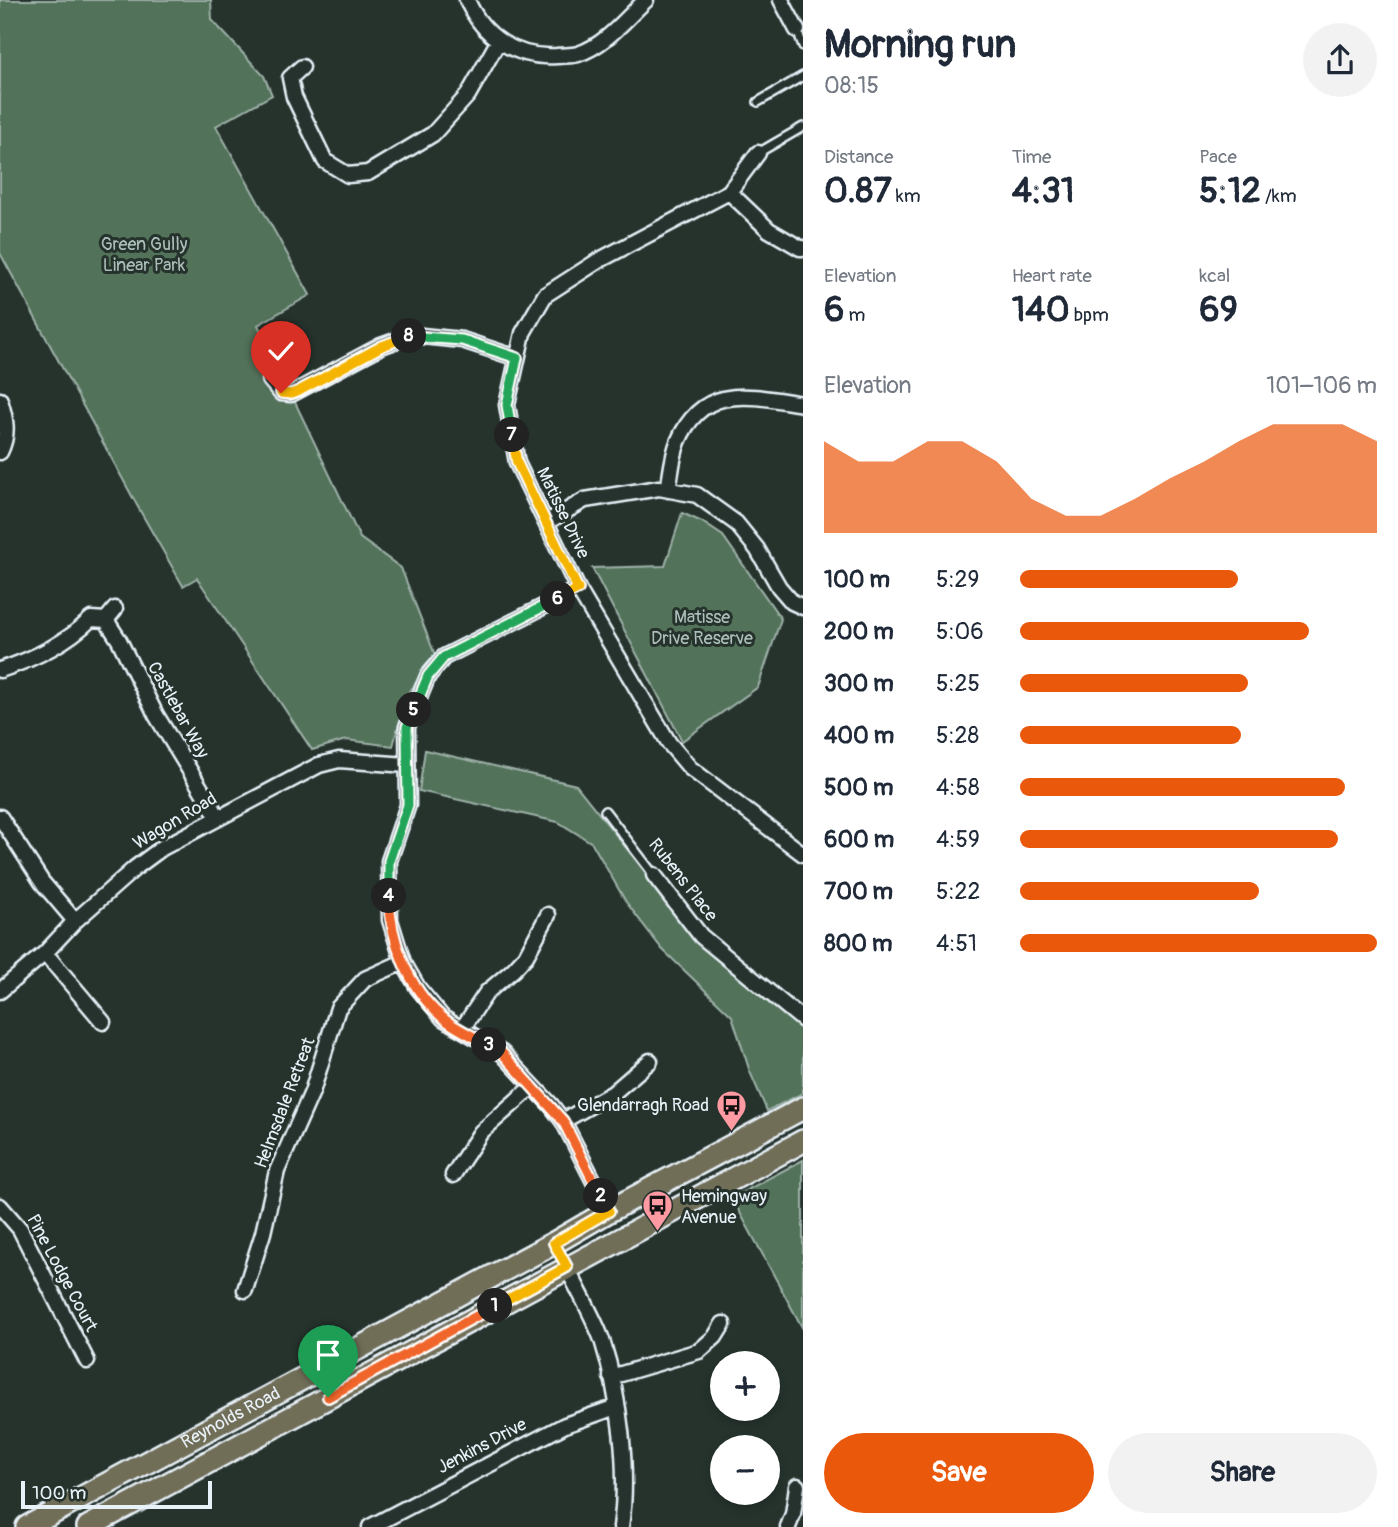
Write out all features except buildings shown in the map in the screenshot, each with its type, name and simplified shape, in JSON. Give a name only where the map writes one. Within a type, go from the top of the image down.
[{"type":"main road","name":"Reynolds Road","points":[[27,1527],[803,1108]]},
{"type":"main road","name":"Reynolds Road","points":[[88,1527],[803,1141]]},
{"type":"main road","points":[[554,1243],[567,1267]]},
{"type":"street","points":[[467,0],[475,19],[498,42],[539,57],[578,54],[606,39],[646,0]]},
{"type":"street","points":[[781,0],[797,30]]},
{"type":"street","points":[[302,67],[290,78],[292,88],[325,161],[348,175],[368,173],[433,134],[468,95],[498,42]]},
{"type":"street","name":"Matisse Drive","points":[[758,153],[729,192],[598,261],[545,295],[523,333],[507,405],[517,463],[578,589],[669,743],[690,768],[803,854]]},
{"type":"street","points":[[729,192],[769,230],[803,248]]},
{"type":"street","points":[[270,380],[281,393],[291,394],[382,346],[412,335],[462,340],[517,358]]},
{"type":"street","points":[[668,490],[677,444],[690,418],[710,404],[728,397],[751,397],[803,404]]},
{"type":"street","points":[[0,400],[6,419],[6,438],[0,452]]},
{"type":"street","points":[[547,522],[585,500],[659,488],[697,495],[736,523],[757,549],[779,587],[792,602],[803,607]]},
{"type":"street","points":[[578,589],[444,657],[428,676],[407,727],[408,805],[389,861],[390,920],[403,962],[418,988],[443,1018],[502,1053],[563,1121],[609,1211]]},
{"type":"street","name":"Castlebar Way","points":[[1,670],[28,661],[73,637],[90,620],[110,615],[119,640],[156,715],[218,817]]},
{"type":"street","name":"Wagon Road","points":[[0,991],[45,953],[75,921],[135,868],[162,848],[319,765],[339,760],[407,765]]},
{"type":"street","points":[[0,817],[42,882],[75,921]]},
{"type":"street","name":"Rubens Place","points":[[654,876],[701,936],[803,1020]]},
{"type":"street","points":[[462,1029],[487,992],[526,956],[548,915]]},
{"type":"street","points":[[45,953],[103,1021]]},
{"type":"street","name":"Helmsdale Retreat","points":[[244,1290],[263,1233],[277,1171],[312,1091],[338,1008],[365,979],[403,962]]},
{"type":"street","points":[[563,1121],[613,1093],[650,1062]]},
{"type":"street","points":[[453,1175],[481,1132],[533,1086]]},
{"type":"street","name":"Pine Lodge Court","points":[[0,1206],[20,1228],[86,1361]]},
{"type":"street","points":[[567,1267],[601,1338],[611,1377],[623,1451],[624,1502],[621,1527]]},
{"type":"street","points":[[611,1377],[699,1351],[715,1337],[723,1324]]},
{"type":"street","name":"Jenkins Drive","points":[[370,1527],[565,1425],[616,1407]]},
{"type":"street","points":[[788,1527],[797,1486]]},
{"type":"lane","points":[[797,30],[803,46]]},
{"type":"lane","points":[[758,102],[803,76]]},
{"type":"lane","name":"Matisse Drive","points":[[758,153],[803,127]]},
{"type":"lane","name":"Rubens Place","points":[[605,811],[654,876]]},
{"type":"green space","name":"Green Gully Linear Park","points":[[0,0],[211,0],[212,20],[264,76],[272,95],[216,126],[310,295],[258,325],[360,538],[401,568],[435,655],[406,697],[393,746],[346,740],[312,750],[197,578],[183,586],[0,253]]},
{"type":"green space","name":"Matisse Drive Reserve","points":[[682,513],[723,536],[781,619],[758,687],[682,741],[592,568],[665,566]]},
{"type":"green space","points":[[425,750],[576,785],[701,942],[803,1025],[803,1093],[767,1111],[750,1072],[732,1016],[662,949],[626,902],[592,843],[558,822],[419,791]]},
{"type":"green space","points":[[803,1160],[803,1329],[732,1198]]},
{"type":"place","name":"Glendarragh Road","points":[[732,1132]]},
{"type":"place","name":"Hemingway Avenue","points":[[658,1233]]},
{"type":"route","points":[[281,393],[299,391],[382,346],[412,335],[462,340],[517,358],[507,405],[517,463],[578,589],[444,657],[428,676],[407,727],[408,805],[389,861],[390,920],[403,962],[418,988],[443,1018],[502,1053],[551,1105],[563,1121],[609,1211],[554,1243],[567,1267],[328,1397]]}]
